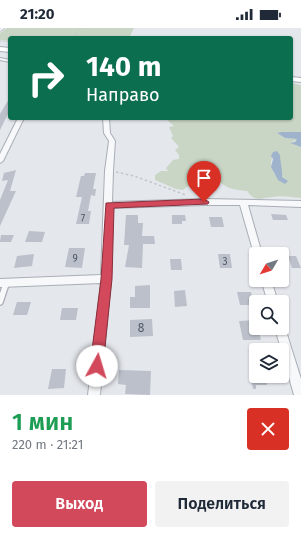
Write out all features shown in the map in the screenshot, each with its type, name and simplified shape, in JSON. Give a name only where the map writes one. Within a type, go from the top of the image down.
[{"type":"street","points":[[0,161],[20,120]]},
{"type":"street","points":[[94,395],[106,279],[110,205],[109,171],[112,141],[106,133],[106,120]]},
{"type":"street","points":[[110,205],[204,202],[301,204]]},
{"type":"street","points":[[243,202],[256,247]]},
{"type":"street","points":[[3,283],[106,279]]},
{"type":"street","points":[[282,335],[300,395]]},
{"type":"lane","points":[[0,302],[3,283]]},
{"type":"path","points":[[75,36],[81,28]]},
{"type":"path","points":[[109,171],[134,176],[204,202]]},
{"type":"green space","points":[[7,28],[134,28],[130,36],[8,36],[8,41],[0,40],[0,33]]},
{"type":"green space","points":[[293,83],[301,85],[301,132],[277,133],[285,138],[298,139],[291,143],[301,147],[301,198],[279,196],[258,199],[250,195],[247,191],[229,188],[210,176],[183,190],[176,189],[155,180],[155,175],[161,171],[168,171],[166,168],[173,160],[179,159],[179,155],[175,150],[179,147],[171,138],[173,136],[169,127],[174,126],[167,120],[293,120]],"holes":[[[273,152],[279,160],[282,177],[285,179],[274,174],[271,163]]]},
{"type":"water","points":[[301,132],[301,147],[290,143],[295,142],[297,139],[285,138],[277,133]]},
{"type":"water","points":[[277,151],[280,155],[282,177],[288,181],[285,184],[278,180],[271,167],[273,159],[271,156],[273,152]]},
{"type":"building","points":[[8,100],[8,114],[0,130],[0,114]]},
{"type":"building","points":[[16,170],[10,191],[16,191],[0,226],[0,200],[8,180],[2,181],[4,173]]},
{"type":"building","points":[[85,173],[96,173],[93,189],[96,189],[95,196],[91,195],[88,211],[91,211],[89,224],[76,224],[82,197],[76,197],[81,176],[84,176]]},
{"type":"building","points":[[271,214],[286,215],[288,220],[273,220]]},
{"type":"building","points":[[126,215],[138,215],[138,223],[143,223],[142,236],[154,236],[155,244],[143,244],[142,268],[125,267],[129,245],[124,245]]},
{"type":"building","points":[[172,215],[185,215],[186,221],[182,221],[182,224],[172,224]]},
{"type":"building","points":[[209,217],[222,217],[224,227],[211,227]]},
{"type":"building","points":[[29,231],[45,232],[42,242],[25,242]]},
{"type":"building","points":[[1,235],[14,235],[11,242],[0,242]]},
{"type":"building","points":[[69,248],[85,248],[82,268],[65,267]]},
{"type":"building","points":[[34,254],[32,266],[14,268],[17,256]]},
{"type":"building","points":[[218,254],[230,254],[232,268],[220,268]]},
{"type":"building","points":[[289,256],[296,256],[301,268],[292,268]]},
{"type":"building","points":[[170,259],[181,259],[182,270],[171,270]]},
{"type":"building","points":[[150,285],[150,308],[130,308],[130,297],[135,297],[135,286]]},
{"type":"building","points":[[185,290],[187,306],[175,307],[174,291]]},
{"type":"building","points":[[237,292],[251,292],[252,295],[249,295],[249,305],[240,305]]},
{"type":"building","points":[[17,302],[31,302],[27,315],[13,315]]},
{"type":"building","points":[[62,308],[78,308],[76,320],[60,320]]},
{"type":"building","points":[[152,319],[153,336],[130,337],[130,320]]},
{"type":"building","points":[[249,320],[249,335],[260,335],[261,340],[243,340],[239,321]]},
{"type":"building","points":[[52,369],[66,369],[64,388],[48,389]]},
{"type":"building","points":[[119,370],[151,371],[150,395],[125,394],[126,385],[118,384]]},
{"type":"building","points":[[252,383],[267,383],[267,385],[256,385],[256,389],[253,389]]},
{"type":"route","points":[[97,366],[106,279],[110,205],[204,202]]}]
